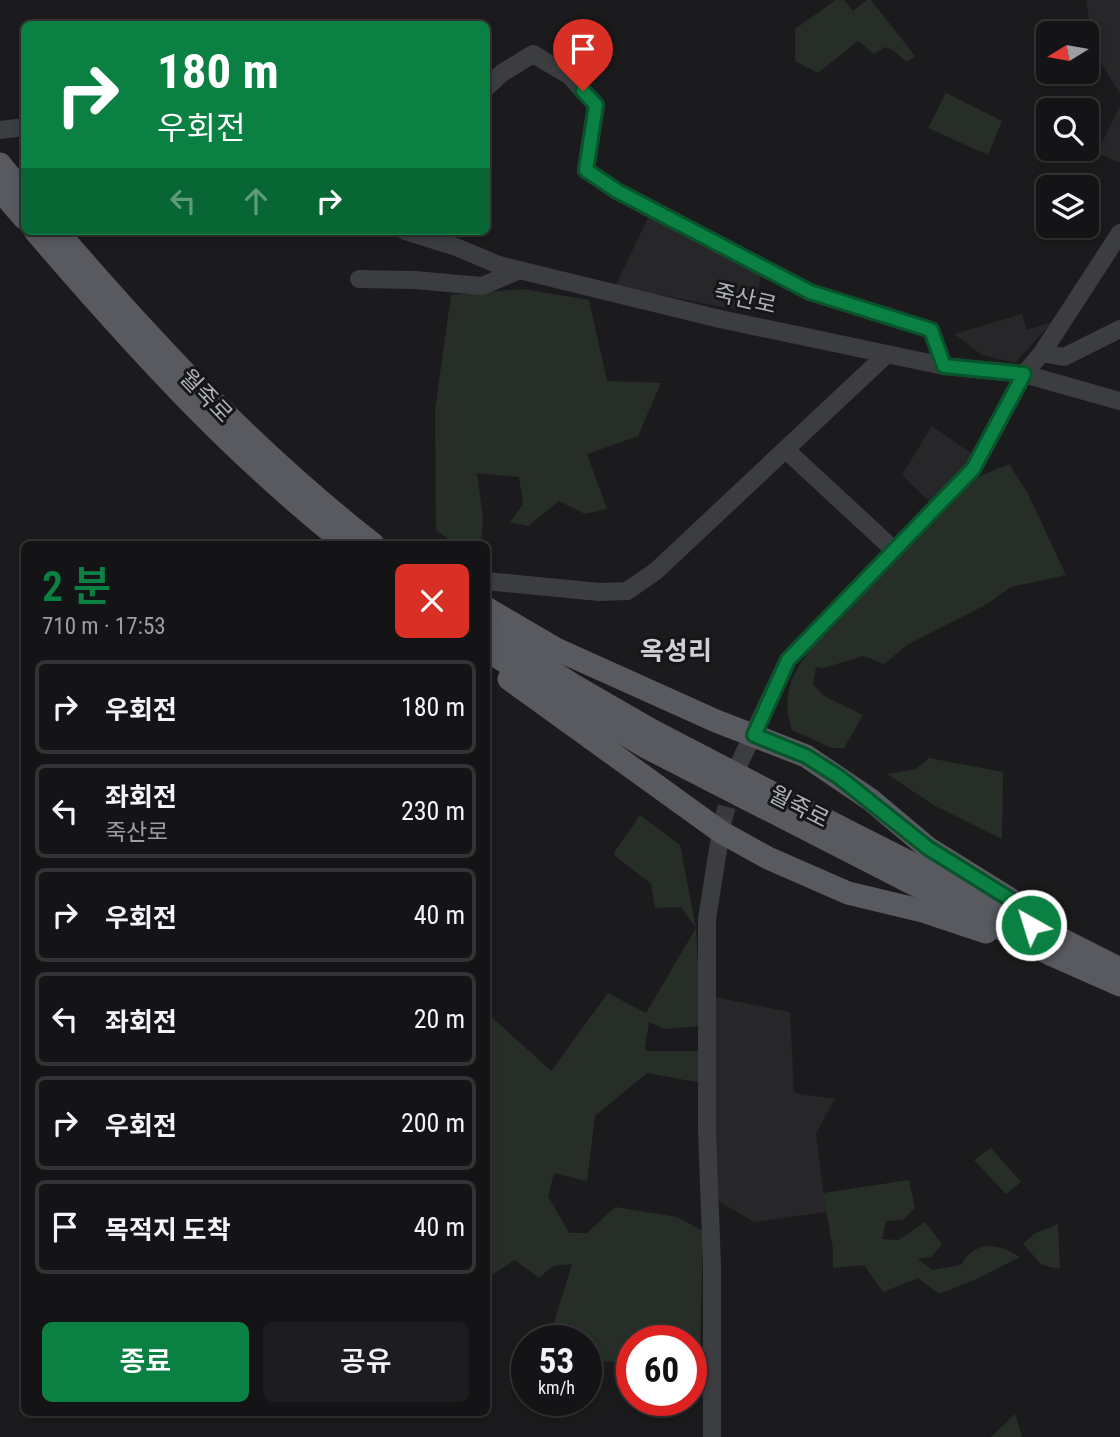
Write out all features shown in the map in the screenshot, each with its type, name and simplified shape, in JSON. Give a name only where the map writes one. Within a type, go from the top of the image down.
[{"type":"main road","points":[[0,164],[21,189]]},
{"type":"main road","points":[[0,190],[21,214]]},
{"type":"main road","name":"월죽로","points":[[39,235],[170,384],[237,451],[342,541]]},
{"type":"main road","name":"월죽로","points":[[60,235],[159,348],[235,425],[338,517],[369,541]]},
{"type":"main road","points":[[490,610],[556,649],[716,721],[806,756],[839,777],[928,848],[1021,906],[1031,925]]},
{"type":"main road","name":"월죽로","points":[[490,632],[573,685],[651,730],[1120,969]]},
{"type":"main road","name":"월죽로","points":[[490,654],[644,746],[1051,954],[1120,985]]},
{"type":"main road","points":[[490,660],[494,669],[768,859],[848,893],[923,911],[981,930],[1030,954],[1051,954]]},
{"type":"street","points":[[490,84],[502,73],[533,54],[570,76],[596,105],[586,170],[617,191],[810,292],[931,330],[944,366]]},
{"type":"street","points":[[0,130],[21,127]]},
{"type":"street","points":[[739,764],[788,660],[973,469],[1024,374],[1042,353],[1120,233]]},
{"type":"street","name":"죽산로","points":[[431,235],[457,239],[499,265],[720,319],[944,366],[1024,374],[1120,401]]},
{"type":"street","points":[[359,279],[415,280],[482,286],[520,270]]},
{"type":"street","points":[[1042,353],[1064,356],[1120,329]]},
{"type":"street","points":[[490,581],[599,592],[628,591],[656,571],[886,355]]},
{"type":"street","points":[[786,450],[894,550]]},
{"type":"street","points":[[712,1437],[707,919],[722,828]]},
{"type":"street","points":[[698,1437],[712,1405]]},
{"type":"shaded area","points":[[836,0],[844,0],[853,11],[871,0],[915,56],[907,62],[885,47],[874,54],[858,41],[818,73],[795,61],[795,29]]},
{"type":"shaded area","points":[[1086,0],[1120,0],[1120,94],[1099,59],[1099,21],[1089,21]]},
{"type":"shaded area","points":[[946,93],[1002,121],[988,155],[928,128]]},
{"type":"shaded area","points":[[1120,106],[1120,163],[1099,154]]},
{"type":"shaded area","points":[[650,214],[762,272],[753,313],[615,286]]},
{"type":"shaded area","points":[[523,289],[589,300],[607,381],[661,383],[638,436],[587,454],[607,509],[585,514],[559,501],[528,526],[510,522],[523,504],[519,477],[477,473],[483,519],[481,541],[451,541],[436,530],[435,410],[451,295]]},
{"type":"shaded area","points":[[1022,314],[1027,330],[1052,322],[1015,363],[982,355],[954,334]]},
{"type":"shaded area","points":[[932,426],[975,456],[932,504],[902,475]]},
{"type":"shaded area","points":[[1009,464],[1027,492],[1066,575],[1011,587],[987,604],[907,645],[884,664],[864,656],[823,668],[816,667],[813,684],[824,696],[863,715],[844,748],[832,748],[792,730],[787,704],[788,693],[795,673],[816,642],[978,477]]},
{"type":"shaded area","points":[[929,758],[1003,772],[1002,839],[935,806],[887,774],[916,769]]},
{"type":"shaded area","points":[[640,815],[680,845],[696,928],[681,907],[655,908],[651,884],[613,854]]},
{"type":"shaded area","points":[[696,928],[701,1026],[665,1029],[649,1022],[645,1048],[647,1051],[702,1051],[701,1083],[647,1073],[595,1116],[587,1181],[554,1173],[548,1196],[569,1233],[587,1233],[615,1207],[677,1217],[703,1231],[701,1325],[616,1325],[616,1362],[602,1361],[602,1325],[553,1325],[572,1264],[553,1266],[539,1278],[515,1260],[490,1276],[490,1016],[551,1071],[608,993],[646,1013]]},
{"type":"shaded area","points":[[715,997],[790,1012],[794,1093],[835,1099],[816,1134],[826,1212],[754,1222],[718,1201]]},
{"type":"shaded area","points":[[991,1148],[1021,1182],[1006,1194],[974,1160]]},
{"type":"shaded area","points":[[909,1180],[915,1208],[903,1220],[886,1221],[882,1239],[898,1240],[925,1222],[942,1244],[931,1257],[918,1259],[932,1270],[961,1265],[980,1247],[1004,1249],[1020,1257],[939,1294],[918,1278],[883,1292],[864,1265],[833,1268],[833,1249],[823,1193]]},
{"type":"shaded area","points":[[1058,1224],[1060,1269],[1042,1265],[1023,1244],[1034,1234]]},
{"type":"shaded area","points":[[1015,1414],[1022,1437],[991,1437]]},
{"type":"tunnel","points":[[722,824],[734,781]]},
{"type":"district","name":"옥성리","points":[[676,651]]},
{"type":"route","points":[[583,91],[596,105],[586,170],[617,191],[810,292],[931,330],[944,366],[1024,374],[973,469],[788,660],[754,735],[806,756],[839,777],[928,848],[1021,906],[1031,925]]}]
